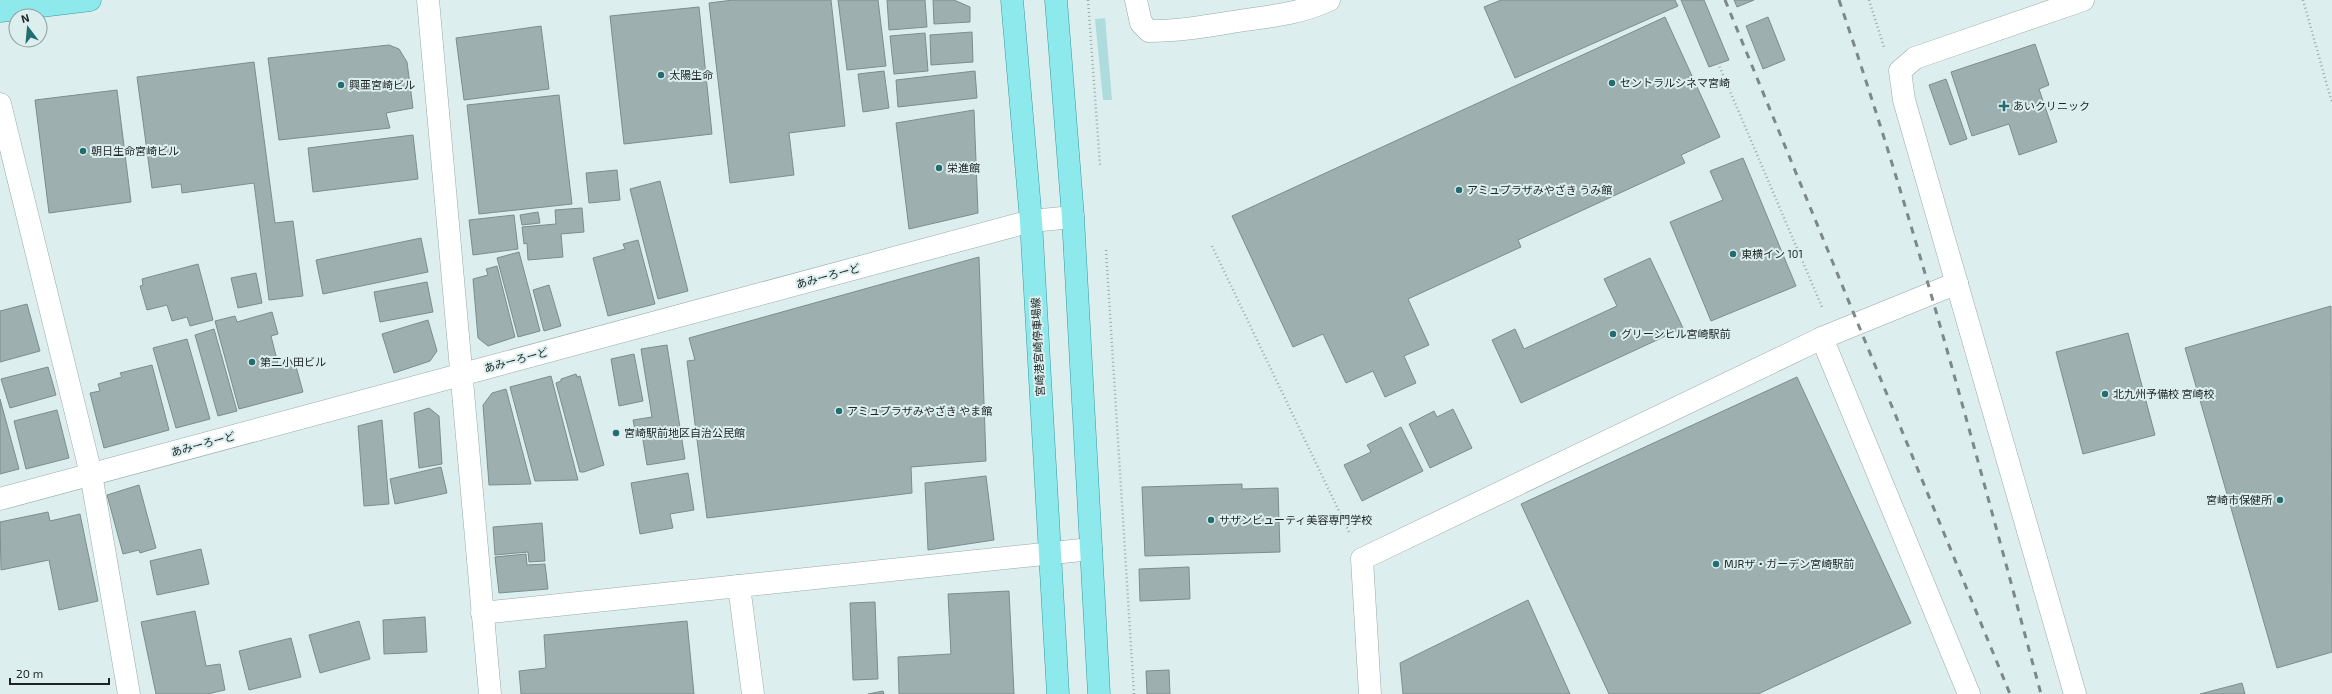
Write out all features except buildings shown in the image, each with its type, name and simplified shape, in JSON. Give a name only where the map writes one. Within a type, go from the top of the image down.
[{"type":"main road","points":[[0,11],[90,0]]},
{"type":"main road","name":"宮崎港宮崎停車場線","points":[[1012,0],[1031,221],[1058,694]]},
{"type":"main road","points":[[1056,0],[1073,217],[1099,694]]},
{"type":"street","points":[[428,0],[460,375],[490,694]]},
{"type":"street","points":[[1136,0],[1141,23],[1149,31],[1176,31],[1313,8],[1328,0]]},
{"type":"street","points":[[2075,694],[1904,100],[1900,72],[1915,58],[2083,0]]},
{"type":"street","points":[[0,104],[91,474],[129,694]]},
{"type":"street","name":"あみーろーど","points":[[0,499],[1031,221],[1073,217]]},
{"type":"street","points":[[1370,694],[1362,560],[1822,338],[1957,283]]},
{"type":"street","points":[[1822,338],[1969,694]]},
{"type":"street","points":[[482,612],[1091,549]]},
{"type":"street","points":[[739,586],[753,694]]},
{"type":"path","points":[[1088,0],[1100,168]]},
{"type":"path","points":[[1869,0],[1884,47]]},
{"type":"path","points":[[2303,0],[2332,103]]},
{"type":"path","points":[[1718,63],[1824,311]]},
{"type":"path","points":[[1105,246],[1134,694]]},
{"type":"path","points":[[1212,246],[1362,560]]},
{"type":"shaded area","points":[[1105,18],[1112,100],[1103,100],[1095,19]]},
{"type":"railway","points":[[1725,0],[2010,694]]},
{"type":"railway","points":[[1839,0],[1895,172],[1921,258],[2041,694]]},
{"type":"place","name":"太陽生命","points":[[661,75]]},
{"type":"place","name":"セントラルシネマ宮崎","points":[[1612,83]]},
{"type":"place","name":"興亜宮崎ビル","points":[[341,85]]},
{"type":"place","name":"あいクリニック","points":[[2004,106]]},
{"type":"place","name":"朝日生命宮崎ビル","points":[[83,151]]},
{"type":"place","name":"栄進館","points":[[939,168]]},
{"type":"place","name":"アミュプラザみやざき うみ館","points":[[1459,190]]},
{"type":"place","name":"東横イン 101","points":[[1733,254]]},
{"type":"place","name":"グリーンヒル宮崎駅前","points":[[1613,334]]},
{"type":"place","name":"第二小田ビル","points":[[252,362]]},
{"type":"place","name":"北九州予備校 宮崎校","points":[[2105,394]]},
{"type":"place","name":"アミュプラザみやざき やま館","points":[[839,411]]},
{"type":"place","name":"宮崎駅前地区自治公民館","points":[[616,433]]},
{"type":"place","name":"宮崎市保健所","points":[[2280,500]]},
{"type":"place","name":"サザンビューティ美容専門学校","points":[[1211,520]]},
{"type":"place","name":"MJRザ・ガーデン宮崎駅前","points":[[1716,564]]}]
